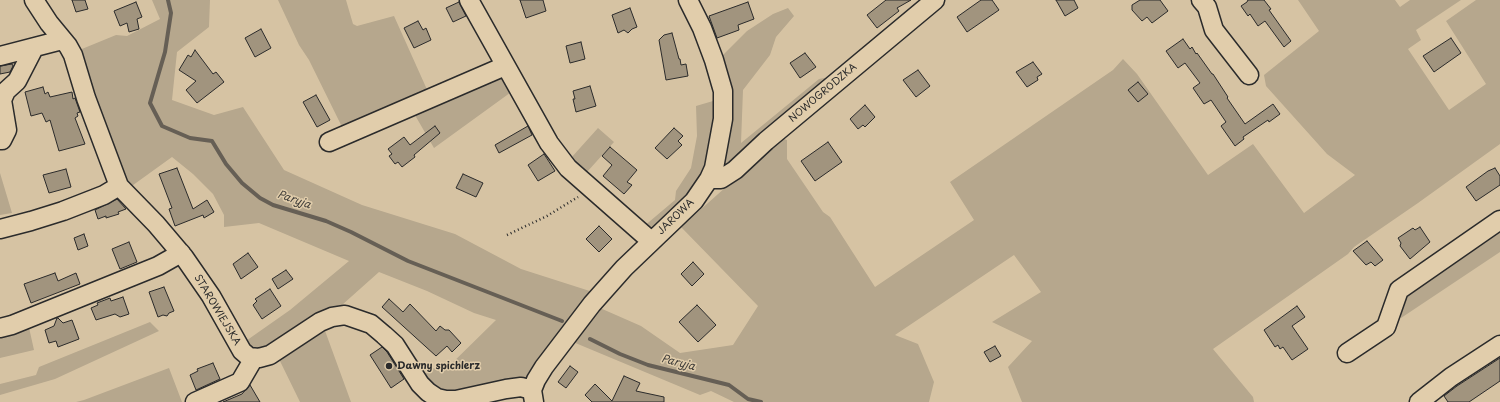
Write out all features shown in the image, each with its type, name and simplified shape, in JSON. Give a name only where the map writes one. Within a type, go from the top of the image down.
[{"type":"street","name":"STAROWIEJSKA","points":[[34,0],[73,55],[86,98],[119,186],[181,253],[211,296],[242,351],[249,357],[254,358]]},
{"type":"street","points":[[469,0],[549,143],[568,168],[651,242]]},
{"type":"street","name":"JAROWA","points":[[509,402],[517,397],[529,393],[544,367],[592,304],[624,268],[694,201],[709,179],[714,168],[723,119],[723,91],[714,60],[702,28],[688,0]]},
{"type":"street","name":"NOWOGRODZKA","points":[[709,179],[721,179],[735,170],[766,141],[935,0]]},
{"type":"street","points":[[1201,0],[1207,7],[1214,30],[1249,75]]},
{"type":"street","points":[[0,56],[62,40]]},
{"type":"street","points":[[0,140],[2,140],[7,130],[2,100],[6,91],[17,81],[34,48]]},
{"type":"street","points":[[329,142],[505,66]]},
{"type":"street","points":[[0,229],[63,211],[104,196],[119,186]]},
{"type":"street","points":[[1347,353],[1386,327],[1398,290],[1500,220]]},
{"type":"street","points":[[0,328],[12,326],[158,266],[181,253]]},
{"type":"street","points":[[195,402],[240,382],[254,358],[270,355],[320,322],[332,317],[345,315],[371,324],[384,335],[395,345],[420,384],[437,398],[456,400],[506,389],[529,393]]},
{"type":"street","points":[[1418,402],[1451,377],[1500,345]]},
{"type":"path","points":[[507,235],[547,216],[580,196]]},
{"type":"shaded area","points":[[152,0],[210,0],[209,27],[177,52],[172,100],[214,115],[243,107],[284,170],[362,205],[455,234],[521,269],[596,293],[532,376],[512,379],[453,396],[436,392],[421,376],[434,368],[442,373],[496,320],[474,313],[427,291],[379,272],[333,313],[266,351],[251,349],[243,343],[290,310],[349,261],[259,223],[224,227],[224,215],[213,194],[193,174],[172,157],[129,188],[77,51],[116,35],[127,36],[160,19]]},
{"type":"shaded area","points":[[278,0],[346,0],[353,24],[357,26],[394,16],[429,94],[344,131],[309,60],[299,45]]},
{"type":"shaded area","points":[[1298,0],[1395,0],[1400,7],[1410,0],[1461,0],[1416,30],[1421,40],[1408,49],[1449,110],[1486,84],[1446,21],[1476,0],[1500,0],[1500,144],[1213,349],[1253,397],[1254,402],[1022,402],[1008,367],[1032,341],[992,322],[1041,292],[1014,255],[895,335],[918,344],[934,382],[929,402],[734,402],[711,391],[700,395],[573,342],[600,308],[641,326],[680,353],[733,345],[758,306],[681,227],[781,138],[787,140],[787,159],[823,212],[830,217],[875,287],[974,220],[950,182],[1113,70],[1123,59],[1137,74],[1208,175],[1253,144],[1304,213],[1355,175],[1327,154],[1266,86],[1264,75],[1319,31]]},
{"type":"shaded area","points":[[788,8],[794,16],[776,37],[770,55],[743,90],[741,143],[819,79],[835,76],[729,168],[721,162],[728,141],[732,113],[731,87],[722,56],[747,31],[773,14]]},
{"type":"shaded area","points":[[499,73],[514,90],[434,148],[412,110]]},
{"type":"shaded area","points":[[713,101],[714,121],[711,154],[696,187],[650,235],[643,227],[675,200],[676,191],[691,168],[697,136],[696,106]]},
{"type":"shaded area","points":[[598,128],[614,142],[587,172],[571,158]]},
{"type":"shaded area","points":[[0,173],[12,213],[0,215]]},
{"type":"shaded area","points":[[1500,227],[1500,252],[1401,318],[1396,308],[1404,293]]},
{"type":"shaded area","points":[[150,322],[159,331],[55,379],[0,395],[0,384],[36,375],[39,367]]},
{"type":"shaded area","points":[[28,323],[34,350],[0,358],[0,332]]},
{"type":"shaded area","points":[[324,328],[351,402],[300,402],[278,357]]},
{"type":"shaded area","points":[[169,368],[182,402],[76,402],[84,400]]},
{"type":"building","points":[[72,0],[85,0],[88,9],[76,12]]},
{"type":"building","points":[[520,0],[543,0],[546,11],[526,18]]},
{"type":"building","points":[[886,0],[911,0],[897,8],[899,11],[877,28],[867,15]]},
{"type":"building","points":[[981,0],[992,0],[999,10],[967,32],[957,17]]},
{"type":"building","points":[[1056,0],[1074,0],[1078,8],[1065,16]]},
{"type":"building","points":[[1140,0],[1160,0],[1168,11],[1152,23],[1147,17],[1142,21],[1132,10],[1132,5]]},
{"type":"building","points":[[1248,0],[1264,0],[1271,9],[1269,10],[1291,41],[1284,47],[1265,21],[1258,26],[1250,14],[1248,16],[1241,6]]},
{"type":"building","points":[[136,2],[142,17],[137,19],[139,29],[129,32],[127,23],[120,26],[114,11]]},
{"type":"building","points":[[459,2],[466,16],[453,22],[446,8]]},
{"type":"building","points":[[748,2],[754,19],[738,25],[739,30],[717,38],[709,16]]},
{"type":"building","points":[[630,8],[637,27],[628,33],[624,30],[618,33],[612,15]]},
{"type":"building","points":[[418,21],[423,30],[426,28],[431,40],[414,48],[404,28]]},
{"type":"building","points":[[261,29],[271,48],[255,57],[245,38]]},
{"type":"building","points":[[672,33],[681,65],[686,64],[688,76],[666,80],[659,40],[664,35]]},
{"type":"building","points":[[1451,38],[1461,53],[1434,72],[1423,56]]},
{"type":"building","points":[[1183,39],[1190,49],[1192,47],[1213,74],[1245,124],[1273,104],[1280,114],[1269,122],[1268,120],[1243,137],[1244,139],[1235,146],[1221,126],[1226,122],[1211,100],[1204,104],[1193,88],[1200,83],[1185,63],[1178,68],[1166,51]]},
{"type":"building","points":[[581,42],[585,59],[570,63],[566,46]]},
{"type":"building","points":[[195,50],[213,74],[216,72],[224,82],[197,103],[186,90],[196,81],[179,70],[188,55],[191,57]]},
{"type":"building","points":[[805,53],[816,67],[800,78],[790,63]]},
{"type":"building","points":[[1033,62],[1042,74],[1037,77],[1038,80],[1027,87],[1016,72]]},
{"type":"building","points":[[12,64],[13,66],[10,72],[0,74],[0,66]]},
{"type":"building","points":[[918,70],[930,86],[916,97],[903,80]]},
{"type":"building","points":[[1138,82],[1148,94],[1138,102],[1128,90]]},
{"type":"building","points":[[590,86],[596,106],[576,112],[573,91]]},
{"type":"building","points":[[43,87],[45,94],[48,92],[50,97],[72,92],[73,99],[75,98],[80,112],[77,113],[78,116],[75,118],[85,144],[59,151],[50,120],[46,122],[42,113],[31,116],[25,92]]},
{"type":"building","points":[[316,95],[330,120],[317,127],[303,102]]},
{"type":"building","points":[[865,105],[875,117],[865,127],[863,125],[858,129],[850,119]]},
{"type":"building","points":[[435,126],[440,133],[414,155],[415,157],[402,167],[398,162],[395,164],[389,156],[392,154],[388,149],[404,137],[410,145]]},
{"type":"building","points":[[528,126],[532,135],[499,153],[495,145]]},
{"type":"building","points":[[674,128],[683,136],[678,141],[682,145],[667,159],[655,148]]},
{"type":"building","points":[[828,142],[842,162],[815,181],[801,161]]},
{"type":"building","points":[[610,147],[637,170],[627,182],[632,185],[624,194],[603,176],[612,165],[602,156]]},
{"type":"building","points":[[544,154],[555,171],[538,181],[528,165]]},
{"type":"building","points":[[177,168],[193,209],[207,200],[214,212],[204,218],[203,215],[175,226],[169,209],[172,208],[159,174]]},
{"type":"building","points":[[1495,168],[1500,176],[1500,185],[1476,201],[1466,187],[1488,171]]},
{"type":"building","points":[[66,169],[71,187],[49,193],[43,175]]},
{"type":"building","points":[[463,174],[483,183],[476,197],[456,188]]},
{"type":"building","points":[[117,199],[126,209],[118,212],[119,214],[98,219],[95,210]]},
{"type":"building","points":[[599,226],[612,239],[599,252],[586,239]]},
{"type":"building","points":[[1420,227],[1430,242],[1410,259],[1400,246],[1401,243],[1398,238],[1413,228],[1415,230]]},
{"type":"building","points":[[84,234],[88,246],[78,250],[74,238]]},
{"type":"building","points":[[1367,241],[1383,260],[1375,266],[1371,262],[1366,265],[1353,251]]},
{"type":"building","points":[[129,242],[137,262],[120,269],[112,249]]},
{"type":"building","points":[[248,253],[258,267],[241,279],[233,264]]},
{"type":"building","points":[[693,262],[704,274],[692,286],[681,274]]},
{"type":"building","points":[[286,270],[293,279],[278,289],[272,279]]},
{"type":"building","points":[[55,273],[58,281],[76,273],[80,284],[31,303],[24,284]]},
{"type":"building","points":[[164,287],[174,311],[169,313],[167,316],[163,315],[158,317],[149,292]]},
{"type":"building","points":[[270,289],[281,306],[262,319],[253,305],[257,301],[255,299]]},
{"type":"building","points":[[123,297],[129,314],[120,317],[115,314],[96,320],[91,308],[98,305],[97,303],[110,298],[111,301]]},
{"type":"building","points":[[389,299],[403,312],[410,304],[436,331],[440,326],[445,330],[449,330],[461,343],[452,352],[447,346],[436,356],[382,307]]},
{"type":"building","points":[[697,305],[716,325],[698,342],[679,322]]},
{"type":"building","points":[[1297,306],[1305,317],[1292,326],[1308,349],[1292,360],[1283,347],[1280,349],[1278,345],[1275,347],[1264,330]]},
{"type":"building","points":[[57,318],[63,323],[72,320],[79,339],[58,347],[56,341],[49,343],[45,330],[54,326]]},
{"type":"building","points":[[995,346],[1001,356],[990,362],[984,352]]},
{"type":"building","name":"Dawny spichlerz","points":[[382,347],[387,352],[404,379],[391,388],[370,355]]},
{"type":"building","points":[[1500,358],[1500,381],[1469,402],[1448,402],[1444,396]]},
{"type":"building","points":[[213,363],[220,379],[196,390],[190,375],[198,371],[197,369]]},
{"type":"building","points":[[570,366],[578,372],[566,388],[558,382]]},
{"type":"building","points":[[624,376],[640,383],[636,391],[664,397],[664,402],[592,402],[585,395],[595,384],[612,401]]},
{"type":"building","points":[[250,385],[260,402],[223,402],[242,394]]},
{"type":"waterway","name":"Paryja","points":[[168,0],[171,13],[165,52],[150,103],[162,126],[190,138],[212,141],[226,164],[242,183],[260,198],[273,205],[326,221],[408,261],[562,321]]},
{"type":"waterway","name":"Paryja","points":[[590,339],[620,354],[648,365],[729,385],[748,399],[761,402]]},
{"type":"place","name":"Dawny spichlerz","points":[[389,366]]}]
